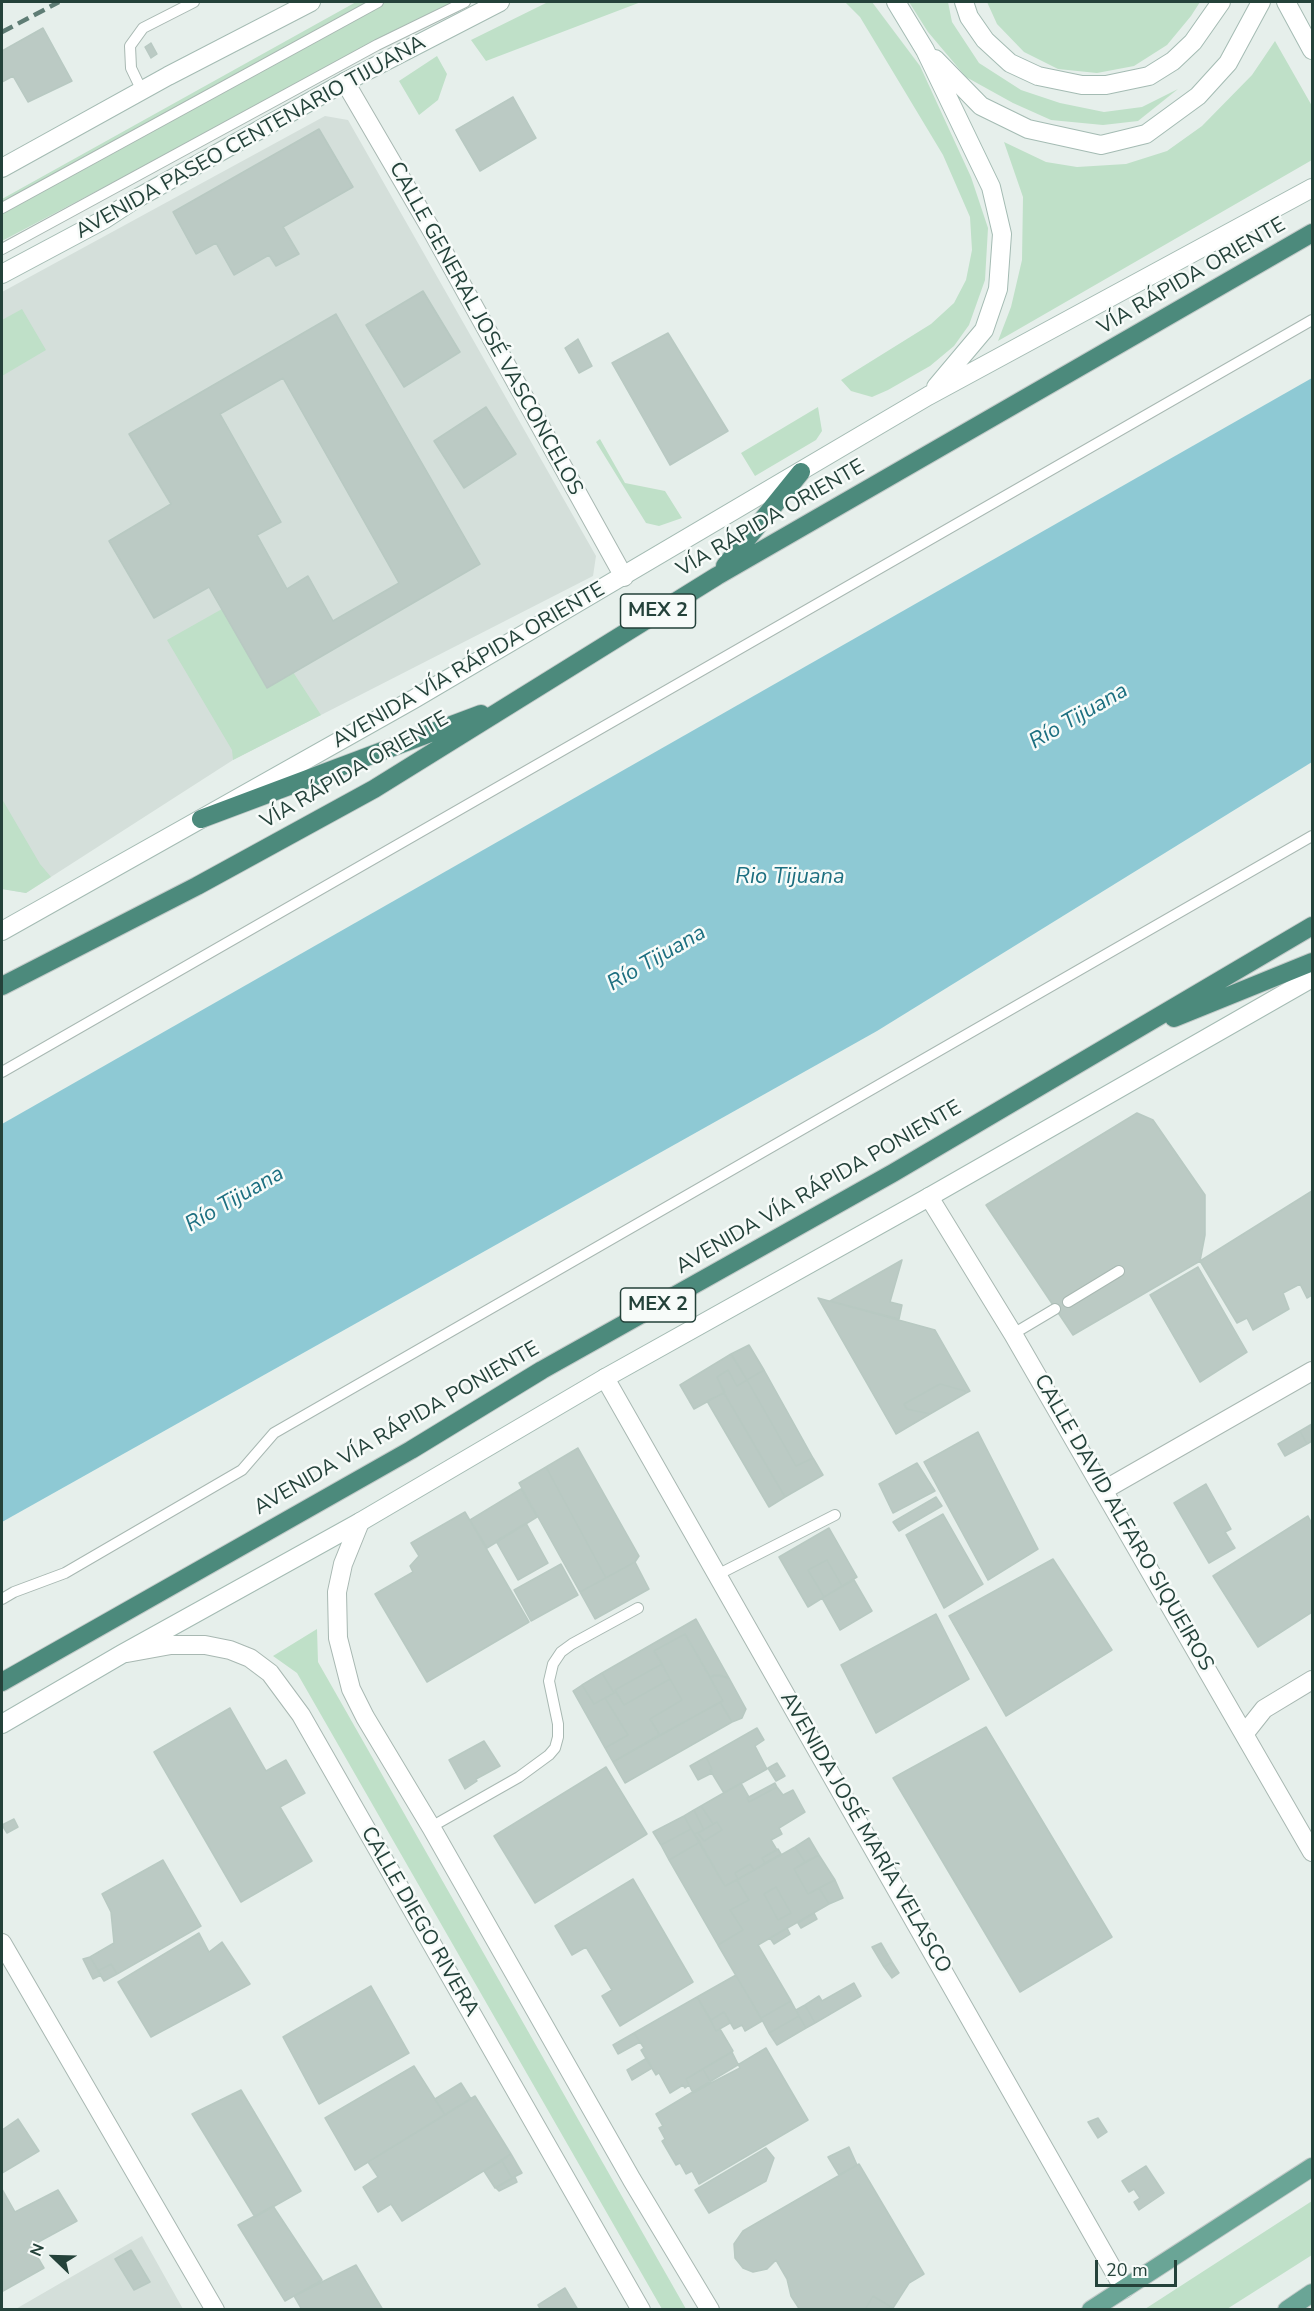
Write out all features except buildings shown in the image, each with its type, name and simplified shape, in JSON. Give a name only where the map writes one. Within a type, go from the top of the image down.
[{"type":"highway","name":"VÍA RÁPIDA ORIENTE","points":[[2,986],[197,886],[374,789],[628,629],[717,576],[1312,233]]},
{"type":"highway","points":[[717,576],[801,472]]},
{"type":"highway","points":[[201,819],[516,701]]},
{"type":"highway","name":"AVENIDA VÍA RÁPIDA PONIENTE","points":[[2,1682],[392,1461],[542,1370],[893,1173],[1312,926]]},
{"type":"highway","points":[[1116,1041],[1312,962]]},
{"type":"main road","points":[[2,168],[311,2]]},
{"type":"main road","name":"AVENIDA PASEO CENTENARIO TIJUANA","points":[[2,274],[105,219],[134,200],[345,82],[500,2]]},
{"type":"main road","points":[[896,2],[925,50],[991,187],[1002,234],[998,289],[984,330],[928,396]]},
{"type":"main road","points":[[964,2],[969,17],[985,40],[1010,63],[1038,76],[1082,85],[1129,82],[1149,76],[1173,61],[1193,42],[1221,2]]},
{"type":"main road","points":[[925,50],[981,106],[1028,129],[1101,145],[1146,134],[1198,96],[1228,63],[1261,2]]},
{"type":"main road","points":[[1286,2],[1309,44]]},
{"type":"main road","name":"CALLE GENERAL JOSÉ VASCONCELOS","points":[[345,82],[432,231],[624,577]]},
{"type":"main road","name":"AVENIDA VÍA RÁPIDA ORIENTE","points":[[2,931],[624,577],[928,396],[1312,188]]},
{"type":"main road","points":[[2,1724],[122,1654],[360,1522],[605,1378],[1312,978]]},
{"type":"main road","name":"CALLE DAVID ALFARO SIQUEIROS","points":[[928,1197],[1013,1334],[1312,1852]]},
{"type":"main road","points":[[1104,1490],[1312,1371]]},
{"type":"main road","name":"AVENIDA JOSÉ MARÍA VELASCO","points":[[605,1378],[1124,2289]]},
{"type":"main road","points":[[360,1522],[343,1564],[337,1592],[338,1638],[351,1689],[365,1718],[632,2180],[710,2310]]},
{"type":"main road","name":"CALLE DIEGO RIVERA","points":[[122,1654],[171,1645],[205,1645],[230,1650],[249,1658],[270,1673],[301,1714],[421,1928],[540,2131],[641,2310]]},
{"type":"main road","points":[[1245,1733],[1264,1709],[1312,1680]]},
{"type":"main road","points":[[1232,1713],[1264,1709]]},
{"type":"main road","points":[[2,1943],[215,2310]]},
{"type":"main road","points":[[1091,2310],[1312,2168]]},
{"type":"main road","points":[[1287,2310],[1312,2293]]},
{"type":"lane","points":[[142,91],[130,68],[130,46],[143,28],[194,2]]},
{"type":"lane","points":[[2,208],[378,2]]},
{"type":"lane","points":[[2,249],[376,45],[465,2]]},
{"type":"lane","points":[[2,1072],[1312,320]]},
{"type":"lane","points":[[2,1599],[14,1592],[65,1573],[114,1545],[242,1470],[274,1433],[1312,836]]},
{"type":"lane","points":[[1068,1302],[1119,1271]]},
{"type":"lane","points":[[1013,1334],[1055,1309]]},
{"type":"lane","points":[[717,1575],[835,1515]]},
{"type":"lane","points":[[430,1827],[519,1777],[549,1755],[555,1748],[558,1737],[558,1724],[549,1681],[553,1664],[561,1652],[572,1644],[638,1608]]},
{"type":"shaded area","points":[[325,116],[348,120],[596,556],[593,576],[233,760],[26,893],[2,889],[2,292]]},
{"type":"shaded area","points":[[142,2236],[183,2309],[14,2310]]},
{"type":"green space","points":[[356,2],[455,2],[2,241],[2,199]]},
{"type":"green space","points":[[548,2],[641,2],[486,61],[471,40]]},
{"type":"green space","points":[[845,2],[872,2],[920,66],[971,177],[988,228],[985,280],[969,325],[954,346],[930,366],[872,397],[851,391],[841,380],[931,324],[954,303],[966,280],[972,250],[970,217],[943,155],[860,17]]},
{"type":"green space","points":[[909,2],[948,2],[952,22],[979,63],[1021,90],[1060,103],[1104,112],[1142,107],[1178,89],[1138,121],[1103,125],[1051,120],[1013,103],[966,77],[928,32]]},
{"type":"green space","points":[[987,2],[1200,2],[1167,45],[1134,66],[1097,73],[1058,69],[1024,52],[997,24]]},
{"type":"green space","points":[[1275,41],[1312,106],[1312,160],[998,341],[1011,307],[1022,260],[1023,197],[1004,142],[1046,162],[1077,167],[1126,164],[1167,151],[1202,126],[1252,75]]},
{"type":"green space","points":[[437,56],[447,74],[438,100],[419,115],[399,81]]},
{"type":"green space","points":[[22,309],[46,350],[2,376],[2,320]]},
{"type":"green space","points":[[818,407],[822,431],[816,440],[755,476],[741,453]]},
{"type":"green space","points":[[600,439],[625,483],[665,491],[682,518],[659,526],[646,523],[596,442]]},
{"type":"green space","points":[[222,609],[266,687],[293,672],[321,715],[233,760],[232,750],[167,640]]},
{"type":"green space","points":[[2,799],[40,864],[51,877],[26,893],[2,889]]},
{"type":"green space","points":[[317,1629],[318,1662],[686,2309],[662,2309],[297,1673],[273,1656]]},
{"type":"green space","points":[[1312,2201],[1312,2255],[1227,2309],[1145,2309]]},
{"type":"water","name":"Rio Tijuana","points":[[1312,378],[1312,762],[877,1031],[2,1522],[2,1124]]},
{"type":"railway","points":[[2,32],[59,2]]},
{"type":"water label","name":"Río Tijuana","points":[[1079,717]]},
{"type":"water label","name":"Río Tijuana","points":[[657,959]]},
{"type":"water label","name":"Río Tijuana","points":[[235,1200]]}]
